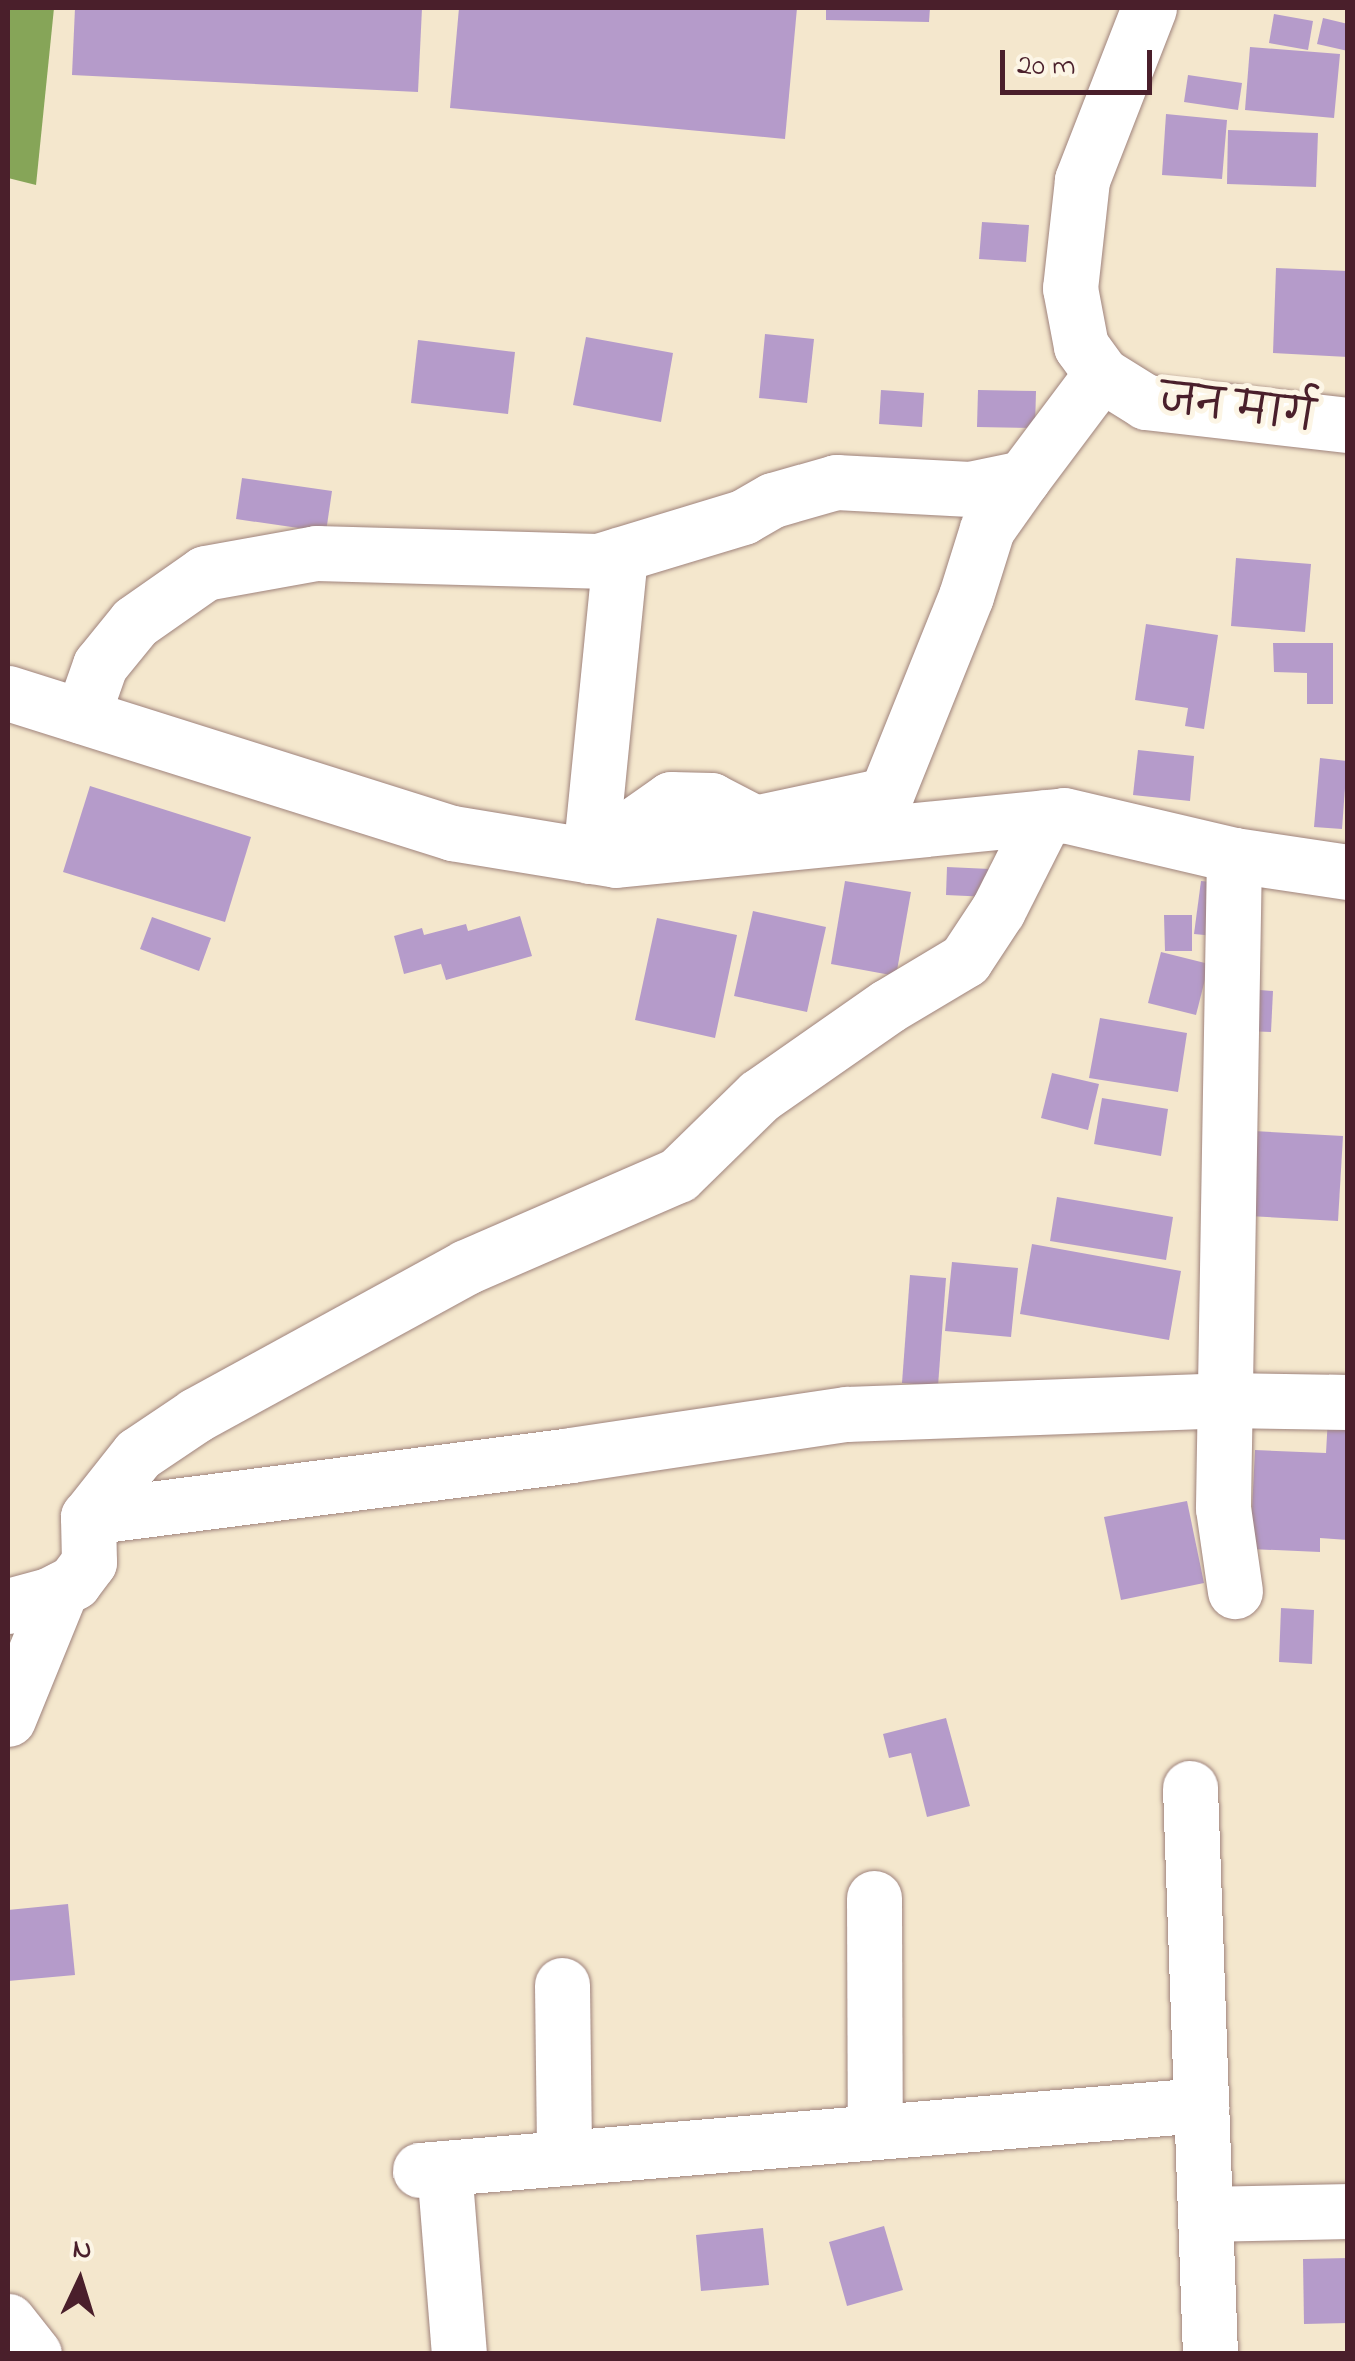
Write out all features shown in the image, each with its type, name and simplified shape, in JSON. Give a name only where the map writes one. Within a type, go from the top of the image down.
[{"type":"street","name":"जन मार्ग","points":[[1149,8],[1082,180],[1070,288],[1081,346],[1101,374],[1146,402],[1348,425]]},
{"type":"street","points":[[590,856],[671,799],[711,800],[755,823],[886,795],[966,596],[987,529],[1101,374]]},
{"type":"street","points":[[82,716],[100,665],[135,622],[205,573],[316,553],[598,561],[836,482],[970,489],[1023,478]]},
{"type":"street","points":[[590,856],[620,554]]},
{"type":"street","points":[[8,692],[452,833],[616,860],[1064,814],[1234,855],[1348,872]]},
{"type":"street","points":[[8,1606],[74,1582],[89,1562],[88,1517],[138,1454],[196,1414],[466,1267],[678,1175],[759,1096],[888,1006],[965,960],[998,910],[1045,817]]},
{"type":"street","points":[[1234,855],[1223,1508],[1235,1591]]},
{"type":"street","points":[[88,1517],[571,1455],[846,1414],[1224,1400],[1348,1402]]},
{"type":"street","points":[[8,1719],[61,1589]]},
{"type":"street","points":[[1190,1788],[1210,2354]]},
{"type":"street","points":[[874,1898],[875,2132]]},
{"type":"street","points":[[562,1986],[564,2158]]},
{"type":"street","points":[[458,2354],[432,2169],[1201,2105]]},
{"type":"street","points":[[1205,2214],[1348,2211]]},
{"type":"street","points":[[8,2321],[34,2354]]},
{"type":"green space","points":[[8,8],[54,8],[36,185],[8,178]]},
{"type":"building","points":[[75,8],[422,8],[418,92],[72,75]]},
{"type":"building","points":[[459,8],[797,8],[785,139],[450,108]]},
{"type":"building","points":[[826,8],[930,8],[929,22],[826,20]]},
{"type":"building","points":[[1274,14],[1313,21],[1308,50],[1269,43]]},
{"type":"building","points":[[1323,18],[1348,24],[1348,51],[1317,44]]},
{"type":"building","points":[[1250,47],[1340,54],[1334,118],[1245,110]]},
{"type":"building","points":[[1188,75],[1242,83],[1238,110],[1184,102]]},
{"type":"building","points":[[1166,114],[1227,120],[1222,179],[1162,175]]},
{"type":"building","points":[[1228,130],[1318,133],[1316,187],[1227,184]]},
{"type":"building","points":[[982,222],[1029,225],[1026,262],[979,259]]},
{"type":"building","points":[[1276,268],[1348,271],[1348,357],[1273,353]]},
{"type":"building","points":[[765,334],[814,339],[807,403],[759,398]]},
{"type":"building","points":[[586,337],[673,353],[661,422],[573,405]]},
{"type":"building","points":[[418,340],[515,352],[508,414],[411,403]]},
{"type":"building","points":[[881,390],[924,393],[922,427],[879,424]]},
{"type":"building","points":[[978,390],[1036,391],[1035,428],[977,427]]},
{"type":"building","points":[[242,478],[332,491],[326,532],[236,519]]},
{"type":"building","points":[[1236,558],[1311,564],[1305,632],[1231,626]]},
{"type":"building","points":[[1146,624],[1218,635],[1204,729],[1185,726],[1188,708],[1135,700]]},
{"type":"building","points":[[1273,643],[1333,643],[1333,704],[1307,704],[1307,673],[1274,672]]},
{"type":"building","points":[[1138,750],[1194,756],[1190,801],[1133,795]]},
{"type":"building","points":[[1320,758],[1347,761],[1342,829],[1314,827]]},
{"type":"building","points":[[90,786],[251,837],[225,922],[63,872]]},
{"type":"building","points":[[947,867],[990,869],[989,897],[946,895]]},
{"type":"building","points":[[845,881],[911,892],[896,976],[831,964]]},
{"type":"building","points":[[1201,881],[1222,883],[1215,936],[1194,934]]},
{"type":"building","points":[[753,911],[826,927],[807,1012],[734,996]]},
{"type":"building","points":[[1164,915],[1192,915],[1192,951],[1165,951]]},
{"type":"building","points":[[520,916],[532,956],[446,980],[441,964],[404,974],[394,936],[422,928],[424,935],[466,924],[468,931]]},
{"type":"building","points":[[152,917],[211,938],[199,971],[140,949]]},
{"type":"building","points":[[657,918],[737,935],[715,1038],[635,1020]]},
{"type":"building","points":[[1161,952],[1209,964],[1196,1015],[1148,1003]]},
{"type":"building","points":[[1247,989],[1273,991],[1271,1032],[1245,1031]]},
{"type":"building","points":[[1100,1018],[1187,1033],[1178,1092],[1089,1078]]},
{"type":"building","points":[[1052,1073],[1099,1084],[1088,1130],[1041,1118]]},
{"type":"building","points":[[1102,1098],[1168,1109],[1161,1156],[1094,1144]]},
{"type":"building","points":[[1253,1131],[1343,1136],[1338,1221],[1248,1216]]},
{"type":"building","points":[[1057,1197],[1173,1217],[1166,1260],[1050,1241]]},
{"type":"building","points":[[1032,1244],[1181,1271],[1169,1340],[1020,1314]]},
{"type":"building","points":[[952,1262],[1018,1268],[1011,1337],[945,1331]]},
{"type":"building","points":[[910,1275],[946,1278],[938,1386],[902,1383]]},
{"type":"building","points":[[1328,1417],[1348,1418],[1348,1540],[1320,1538],[1320,1552],[1250,1549],[1255,1450],[1326,1453]]},
{"type":"building","points":[[1187,1501],[1204,1583],[1121,1600],[1104,1517]]},
{"type":"building","points":[[1281,1608],[1314,1610],[1312,1664],[1279,1662]]},
{"type":"building","points":[[946,1718],[970,1806],[927,1817],[911,1753],[889,1758],[883,1734]]},
{"type":"building","points":[[68,1904],[75,1975],[8,1981],[8,1910]]},
{"type":"building","points":[[884,2226],[903,2290],[847,2306],[829,2242]]},
{"type":"building","points":[[763,2228],[769,2285],[701,2291],[696,2235]]},
{"type":"building","points":[[1348,2258],[1348,2323],[1304,2324],[1303,2259]]}]
